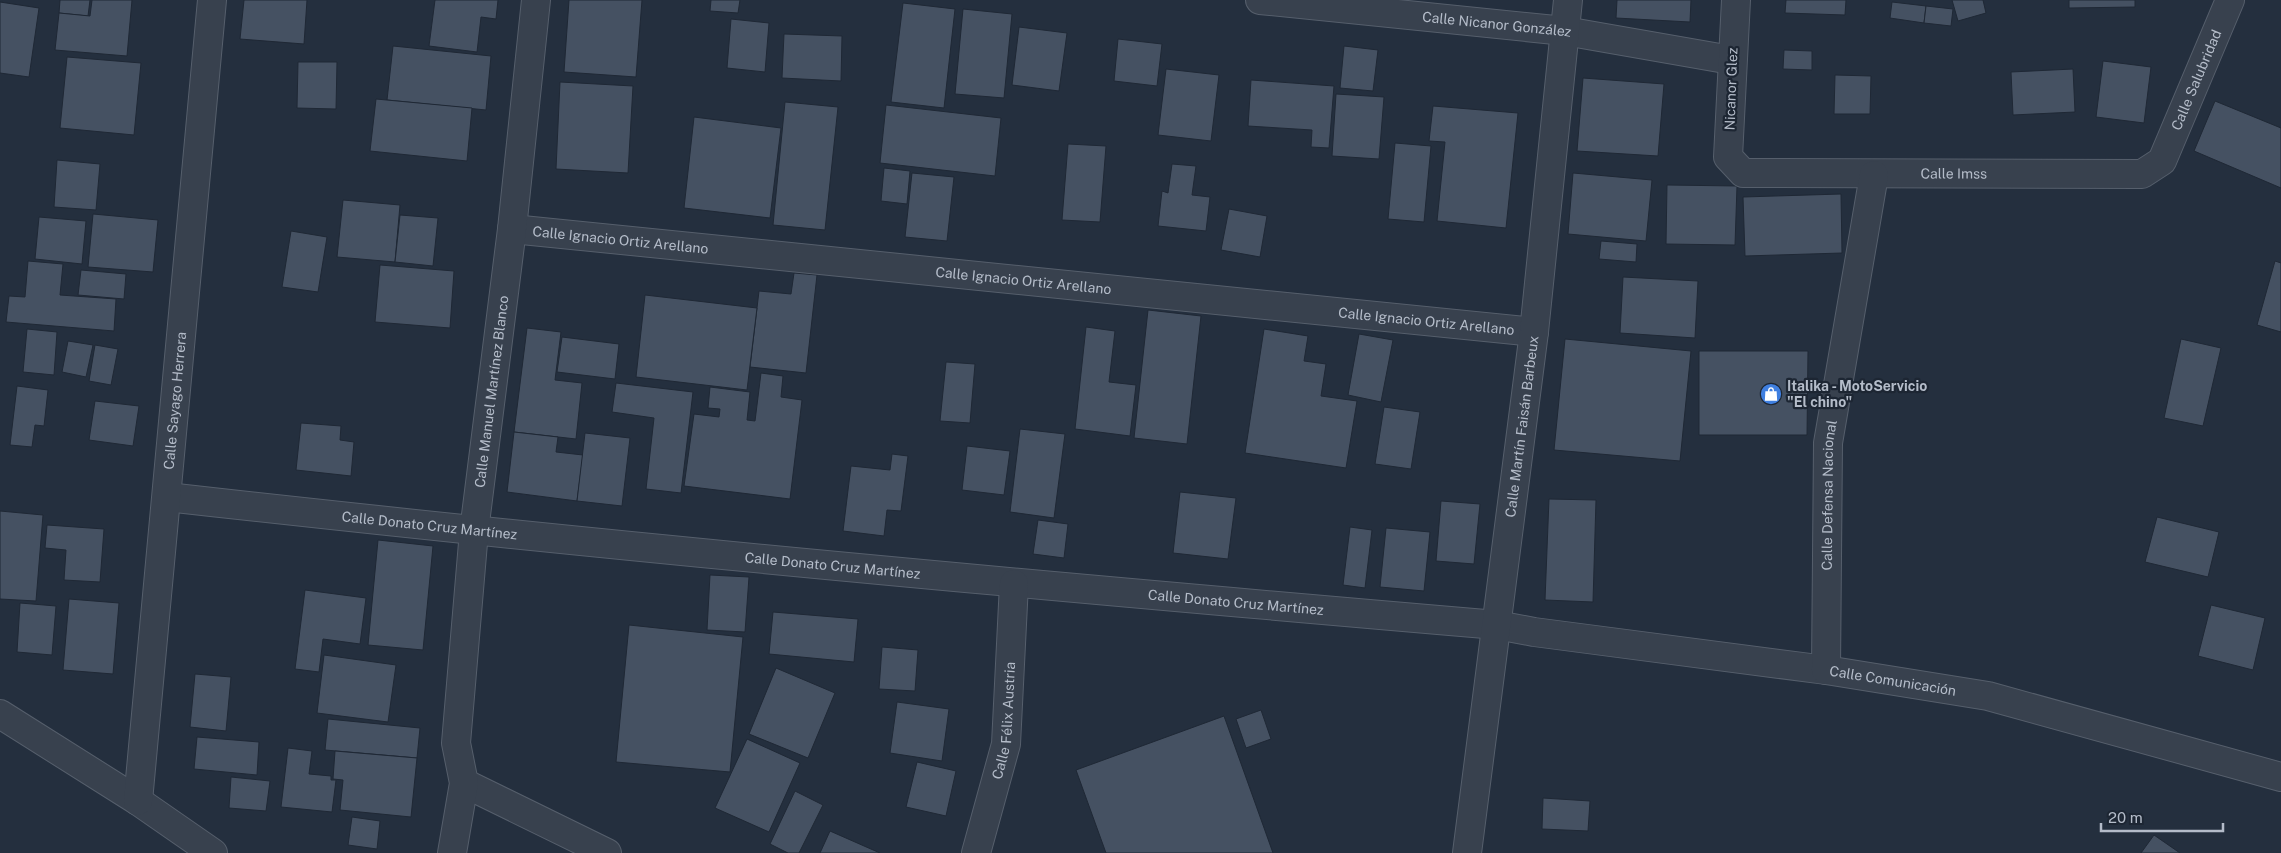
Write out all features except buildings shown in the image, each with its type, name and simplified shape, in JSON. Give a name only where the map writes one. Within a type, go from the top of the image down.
[{"type":"street","name":"Calle Sayago Herrera","points":[[138,801],[212,0]]},
{"type":"street","name":"Calle Manuel Martínez Blanco","points":[[464,783],[456,743],[474,531],[512,229],[536,0]]},
{"type":"street","name":"Calle Nicanor González","points":[[1260,0],[1565,31],[1731,60]]},
{"type":"street","name":"Calle Martín Faisán Barbeux","points":[[1467,853],[1534,332],[1568,0]]},
{"type":"street","name":"Nicanor Glez","points":[[1736,0],[1731,60],[1728,157],[1743,173]]},
{"type":"street","name":"Calle Salubridad","points":[[2162,161],[2230,0]]},
{"type":"street","name":"Calle Imss","points":[[1743,173],[1874,175],[2142,174],[2162,161]]},
{"type":"street","name":"Calle Defensa Nacional","points":[[1826,670],[1828,443],[1874,175]]},
{"type":"street","name":"Calle Ignacio Ortiz Arellano","points":[[512,229],[1534,332]]},
{"type":"street","name":"Calle Donato Cruz Martínez","points":[[167,497],[474,531],[1014,584],[1497,625]]},
{"type":"street","name":"Calle Félix Austria","points":[[976,853],[1006,744],[1014,584]]},
{"type":"street","name":"Calle Comunicación","points":[[1497,625],[1534,632],[1826,670],[1988,696],[2281,777]]},
{"type":"street","points":[[0,714],[138,801],[212,853]]},
{"type":"street","points":[[452,853],[464,783],[607,853]]},
{"type":"place","name":"Italika - MotoServicio \"El chino\"","points":[[1771,394]]}]
